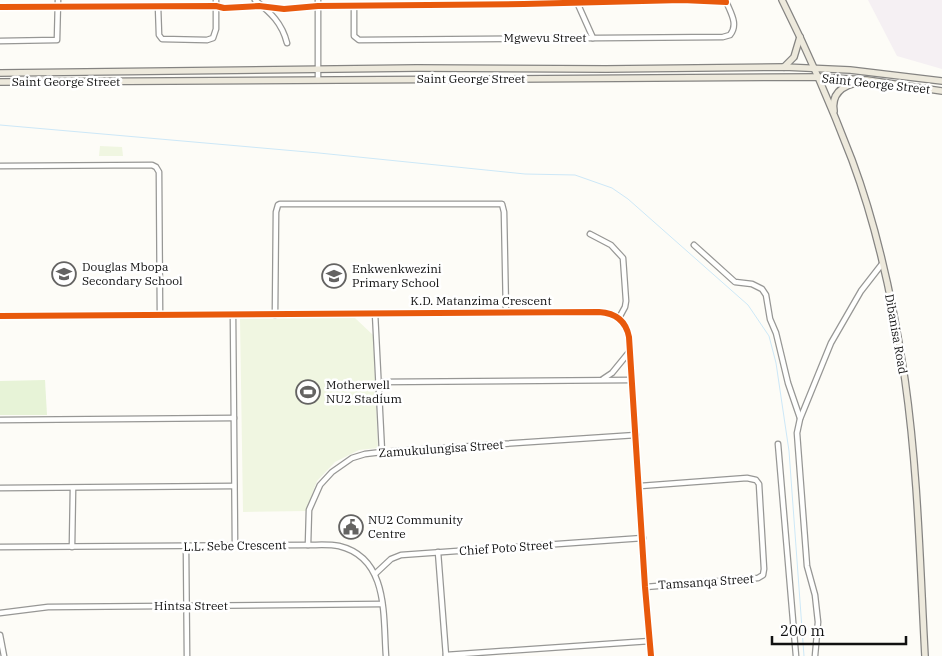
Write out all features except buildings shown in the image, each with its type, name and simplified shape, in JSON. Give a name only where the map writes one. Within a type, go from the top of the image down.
[{"type":"main road","name":"Dibanisa Road","points":[[782,0],[814,67],[852,161],[882,264],[895,324],[907,398],[913,454],[927,656]]},
{"type":"main road","points":[[784,67],[794,57],[800,37]]},
{"type":"main road","name":"Saint George Street","points":[[0,73],[318,69],[814,67],[942,82]]},
{"type":"main road","name":"Saint George Street","points":[[0,82],[818,77],[867,80],[942,91]]},
{"type":"main road","points":[[835,120],[833,105],[835,96],[840,89],[850,84],[867,80]]},
{"type":"street","points":[[0,41],[56,41],[58,39],[58,0]]},
{"type":"street","points":[[255,0],[272,14],[284,31],[286,44]]},
{"type":"street","points":[[318,0],[318,80]]},
{"type":"street","points":[[0,7],[158,6],[216,3],[224,8],[263,7],[284,9],[318,6],[524,2],[726,1]]},
{"type":"street","name":"Mgwevu Street","points":[[354,6],[354,36],[359,40],[726,37],[732,33],[735,27],[726,1]]},
{"type":"street","points":[[577,2],[592,38]]},
{"type":"street","points":[[158,6],[159,35],[162,39],[207,40],[215,36],[216,3]]},
{"type":"street","points":[[0,166],[152,165],[156,167],[159,172],[160,315]]},
{"type":"street","points":[[275,315],[276,212],[278,206],[502,204],[504,212],[506,312]]},
{"type":"street","points":[[590,234],[611,245],[623,258],[626,301],[619,318],[628,331],[630,351],[651,656]]},
{"type":"street","points":[[694,245],[735,282],[752,284],[762,289],[766,295],[770,319],[776,333],[788,383],[800,419]]},
{"type":"street","points":[[815,656],[818,622],[815,595],[809,576],[807,560],[797,433],[800,419],[835,336],[861,291],[882,264]]},
{"type":"street","name":"K.D. Matanzima Crescent","points":[[0,316],[599,312],[612,314],[619,318]]},
{"type":"street","points":[[376,313],[382,452]]},
{"type":"street","points":[[233,314],[235,545]]},
{"type":"street","points":[[602,380],[612,373],[630,351]]},
{"type":"street","points":[[378,382],[632,380]]},
{"type":"street","points":[[0,420],[234,418]]},
{"type":"street","name":"Zamukulungisa Street","points":[[308,545],[309,510],[320,485],[332,472],[352,458],[382,452],[636,435]]},
{"type":"street","points":[[778,444],[796,656]]},
{"type":"street","name":"Tamsanqa Street","points":[[640,486],[747,478],[756,480],[758,484],[764,569],[763,575],[758,578],[645,587]]},
{"type":"street","points":[[0,488],[234,486]]},
{"type":"street","points":[[72,547],[73,488]]},
{"type":"street","name":"Chief Poto Street","points":[[376,574],[396,556],[643,538]]},
{"type":"street","name":"L.L. Sebe Crescent","points":[[0,547],[335,545],[347,549],[365,560],[376,574]]},
{"type":"street","points":[[186,546],[187,656]]},
{"type":"street","points":[[438,552],[446,656],[650,641]]},
{"type":"street","points":[[376,574],[381,590],[386,656]]},
{"type":"street","name":"Hintsa Street","points":[[0,613],[48,607],[382,604]]},
{"type":"street","points":[[0,635],[4,656]]},
{"type":"shaded area","points":[[868,0],[942,0],[942,69],[897,56]]},
{"type":"green space","points":[[100,146],[122,147],[123,156],[99,156]]},
{"type":"green space","name":"Motherwell NU2 Stadium","points":[[240,318],[355,318],[373,335],[378,448],[359,450],[335,462],[317,481],[306,511],[243,512]]},
{"type":"green space","points":[[45,380],[47,415],[0,415],[0,381]]},
{"type":"waterway","points":[[0,125],[319,153],[525,174],[575,175],[612,188],[628,199],[748,305],[769,336],[776,363],[789,451],[804,656]]},
{"type":"cycle path","points":[[0,7],[216,6],[224,8],[259,6],[284,9],[318,6],[682,0],[726,2]]},
{"type":"cycle path","points":[[0,316],[599,312],[615,316],[625,326],[629,337],[651,656]]},
{"type":"place","name":"Douglas Mbopa Secondary School","points":[[64,274]]},
{"type":"place","name":"Enkwenkwezini Primary School","points":[[334,276]]},
{"type":"place","name":"Motherwell NU2 Stadium","points":[[308,392]]},
{"type":"place","name":"NU2 Community Centre","points":[[351,527]]}]
